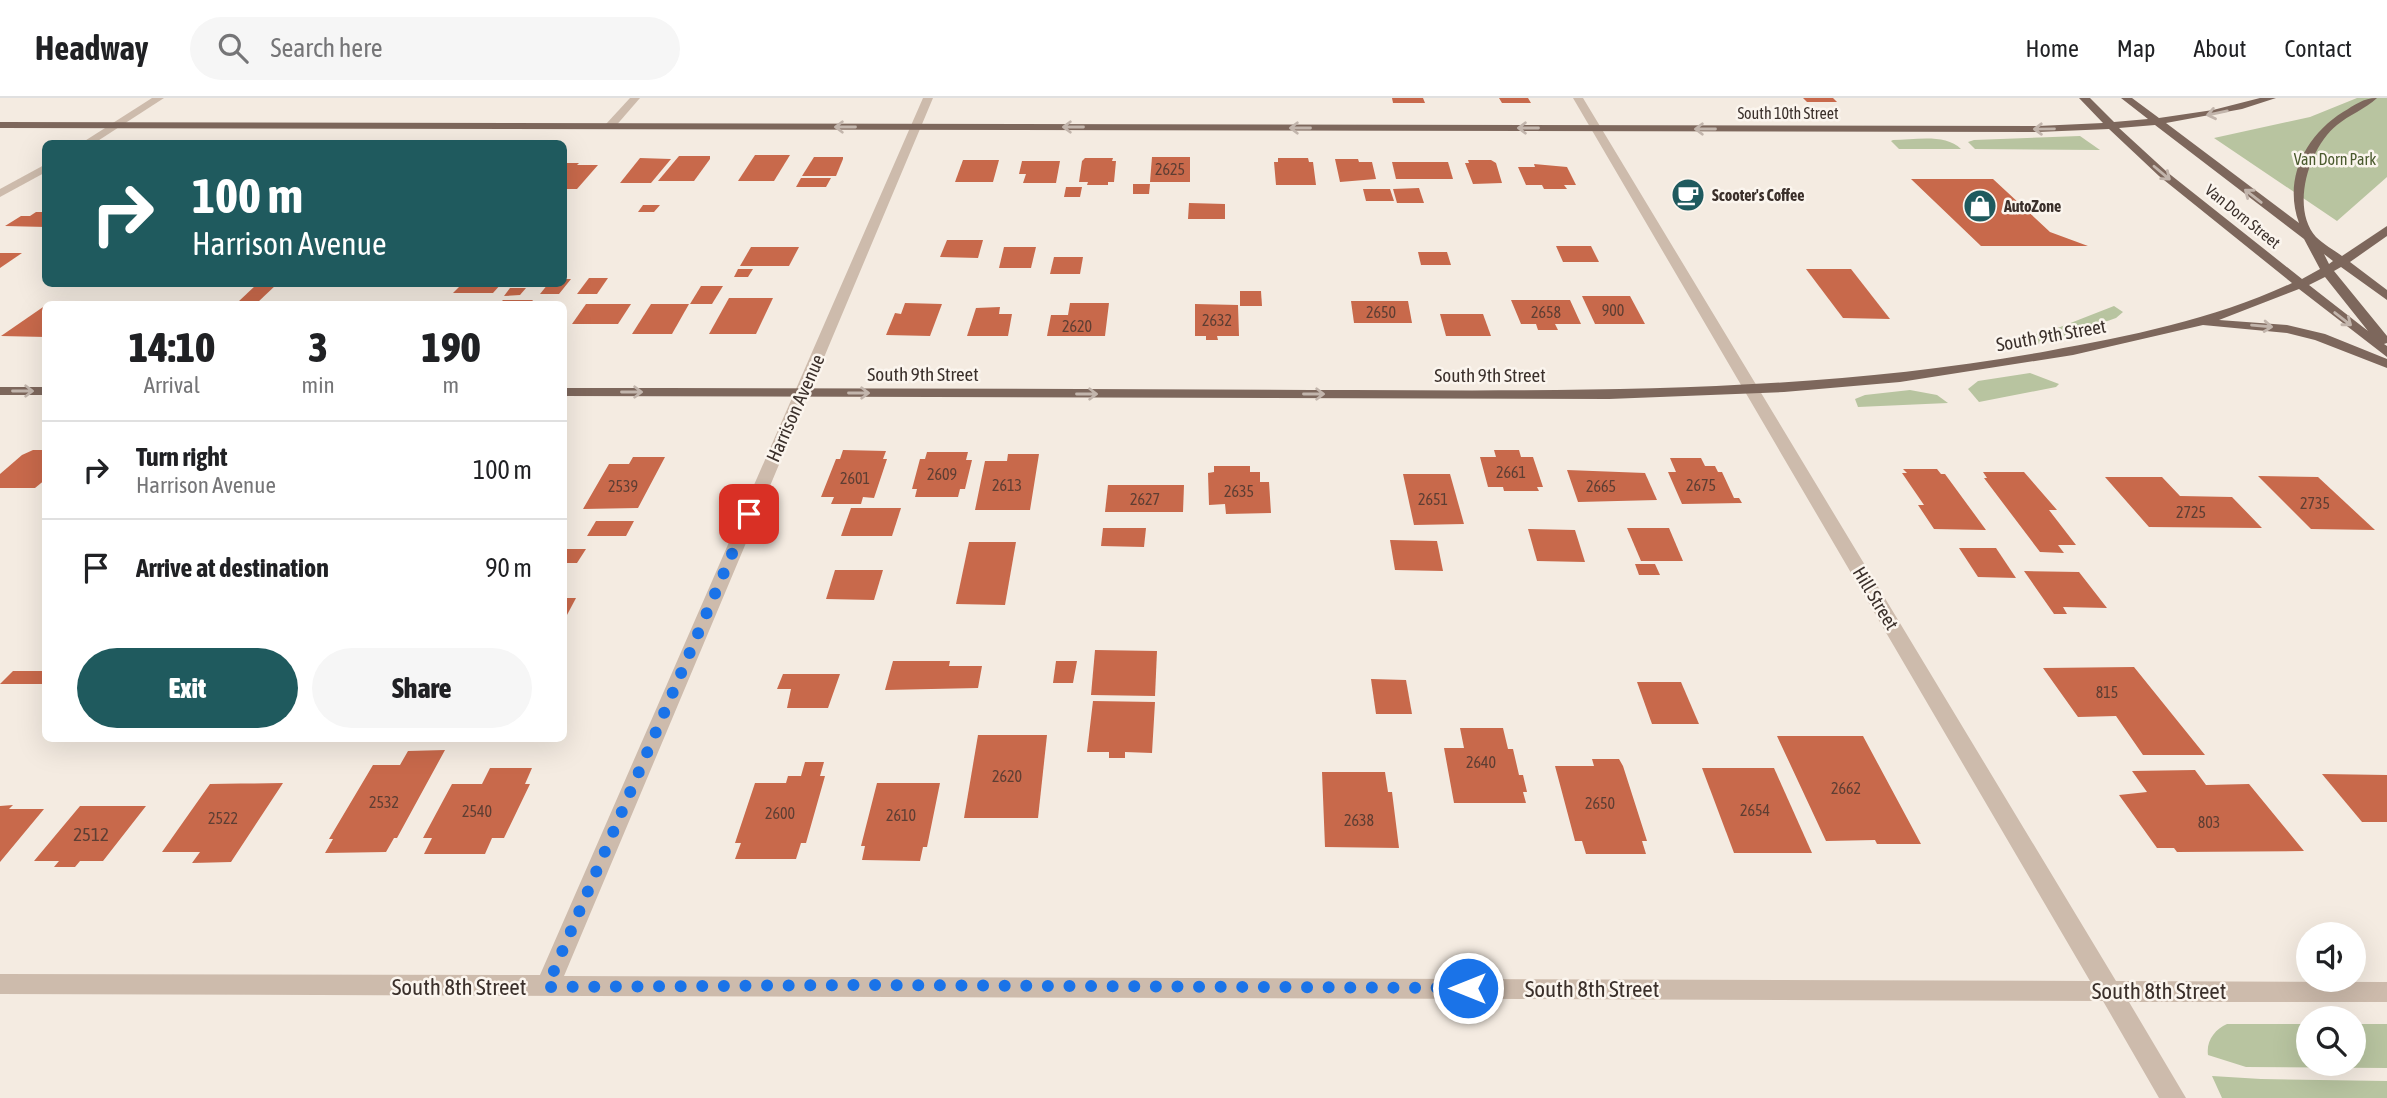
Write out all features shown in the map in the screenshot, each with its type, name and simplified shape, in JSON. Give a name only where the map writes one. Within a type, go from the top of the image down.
[{"type":"main road","name":"Van Dorn Street","points":[[2084,98],[2163,174],[2387,353]]},
{"type":"main road","name":"Van Dorn Street","points":[[2126,98],[2387,296]]},
{"type":"main road","name":"South 10th Street","points":[[0,125],[1968,130],[2112,127],[2161,123],[2237,109],[2271,98]]},
{"type":"main road","points":[[2372,98],[2325,128],[2311,144],[2302,163],[2298,192],[2308,237],[2326,272],[2387,344]]},
{"type":"main road","name":"South 9th Street","points":[[567,392],[1609,395],[1752,390],[1887,379],[1980,368],[2121,342],[2194,323],[2299,285],[2343,264],[2387,230]]},
{"type":"main road","points":[[2194,323],[2287,329],[2320,337],[2387,364]]},
{"type":"main road","points":[[0,391],[42,391]]},
{"type":"street","points":[[91,140],[159,98]]},
{"type":"street","points":[[610,126],[635,98]]},
{"type":"street","name":"Harrison Avenue","points":[[547,987],[928,98]]},
{"type":"street","name":"Hill Street","points":[[1578,98],[2173,1098]]},
{"type":"street","points":[[0,194],[42,169]]},
{"type":"street","name":"South 8th Street","points":[[0,984],[2387,992]]},
{"type":"green space","name":"Van Dorn Park","points":[[2357,98],[2387,98],[2387,177],[2337,221],[2214,138],[2310,117]]},
{"type":"green space","points":[[2080,136],[2100,150],[1975,149],[1968,142],[1974,140]]},
{"type":"green space","points":[[1938,139],[1961,149],[1899,149],[1891,141]]},
{"type":"green space","points":[[2114,306],[2123,312],[2116,318],[2054,340],[2018,349],[2011,345],[2011,339],[2050,331]]},
{"type":"green space","points":[[2030,373],[2059,384],[2056,387],[1979,402],[1968,389],[1978,381]]},
{"type":"green space","points":[[1910,390],[1937,395],[1948,403],[1858,407],[1855,399],[1865,395]]},
{"type":"green space","points":[[2227,1024],[2296,1024],[2296,1067],[2246,1067],[2208,1055],[2208,1045],[2219,1029]]},
{"type":"green space","points":[[2366,1024],[2387,1024],[2387,1068],[2366,1068]]},
{"type":"green space","points":[[2212,1076],[2387,1081],[2387,1098],[2222,1098]]},
{"type":"building","points":[[1392,98],[1423,98],[1425,103],[1393,103]]},
{"type":"building","points":[[1499,98],[1528,98],[1531,103],[1502,103]]},
{"type":"building","points":[[1803,98],[1833,98],[1837,102],[1807,102]]},
{"type":"building","points":[[755,155],[790,155],[774,181],[738,181]]},
{"type":"building","points":[[679,156],[710,156],[710,159],[694,181],[658,181]]},
{"type":"building","points":[[814,157],[843,157],[836,176],[802,176]]},
{"type":"building","points":[[1152,157],[1190,157],[1190,182],[1150,182]]},
{"type":"building","points":[[640,158],[671,159],[651,183],[620,183]]},
{"type":"building","points":[[1085,158],[1113,158],[1112,161],[1116,161],[1114,182],[1108,182],[1108,185],[1087,185],[1088,182],[1079,182],[1082,161]]},
{"type":"building","points":[[1278,158],[1308,158],[1309,162],[1313,162],[1316,185],[1276,185],[1274,162],[1278,162]]},
{"type":"building","points":[[1335,159],[1372,162],[1376,179],[1340,182]]},
{"type":"building","points":[[963,160],[999,160],[993,182],[955,182]]},
{"type":"building","points":[[1468,160],[1491,160],[1496,163],[1502,183],[1473,184],[1465,163],[1469,163]]},
{"type":"building","points":[[1022,161],[1060,161],[1056,183],[1023,183],[1026,174],[1019,174]]},
{"type":"building","points":[[1392,162],[1448,162],[1453,179],[1396,179]]},
{"type":"building","points":[[567,163],[598,165],[577,189],[567,189]]},
{"type":"building","points":[[1534,164],[1567,167],[1576,185],[1564,185],[1567,189],[1544,189],[1542,185],[1526,185],[1518,167],[1535,167]]},
{"type":"building","points":[[801,178],[831,178],[826,187],[796,187]]},
{"type":"building","name":"AutoZone","points":[[1911,179],[1993,179],[2050,232],[2088,246],[1981,246]]},
{"type":"building","points":[[1133,184],[1150,184],[1149,194],[1133,194]]},
{"type":"building","points":[[1066,187],[1082,187],[1080,197],[1064,197]]},
{"type":"building","points":[[1419,188],[1424,203],[1397,203],[1393,189]]},
{"type":"building","points":[[1363,189],[1390,189],[1394,201],[1366,201]]},
{"type":"building","points":[[1189,203],[1225,204],[1225,219],[1188,219]]},
{"type":"building","points":[[643,205],[660,205],[654,212],[638,212]]},
{"type":"building","points":[[42,212],[42,227],[5,226],[21,216]]},
{"type":"building","points":[[947,240],[983,240],[978,258],[940,257]]},
{"type":"building","points":[[1556,246],[1591,246],[1599,262],[1563,262]]},
{"type":"building","points":[[751,247],[799,247],[789,266],[740,266]]},
{"type":"building","points":[[1004,247],[1036,247],[1031,268],[999,268]]},
{"type":"building","points":[[1418,252],[1447,252],[1451,265],[1421,265]]},
{"type":"building","points":[[0,253],[22,253],[0,268]]},
{"type":"building","points":[[1054,257],[1083,257],[1080,274],[1050,274]]},
{"type":"building","points":[[738,269],[753,269],[748,277],[734,277]]},
{"type":"building","points":[[1806,269],[1851,269],[1890,319],[1843,318]]},
{"type":"building","points":[[589,278],[608,278],[597,294],[577,294]]},
{"type":"building","points":[[701,286],[723,286],[712,304],[690,304]]},
{"type":"building","points":[[254,287],[274,287],[259,301],[239,301]]},
{"type":"building","points":[[459,287],[498,287],[493,293],[453,293]]},
{"type":"building","points":[[546,287],[565,287],[559,294],[540,294]]},
{"type":"building","points":[[510,288],[526,288],[520,295],[504,296]]},
{"type":"building","points":[[1240,291],[1261,291],[1262,306],[1240,306]]},
{"type":"building","points":[[1582,296],[1630,296],[1645,324],[1595,324]]},
{"type":"building","points":[[729,298],[773,298],[756,334],[709,334]]},
{"type":"building","points":[[1511,300],[1570,300],[1581,324],[1555,324],[1558,330],[1538,330],[1536,324],[1521,324]]},
{"type":"building","points":[[1351,301],[1408,301],[1412,323],[1354,323]]},
{"type":"building","points":[[905,303],[942,304],[930,336],[886,335],[895,313],[901,314]]},
{"type":"building","points":[[1070,303],[1109,303],[1105,336],[1047,336],[1051,315],[1068,315]]},
{"type":"building","points":[[586,304],[631,304],[618,324],[572,324]]},
{"type":"building","points":[[651,304],[689,304],[672,334],[632,334]]},
{"type":"building","points":[[1195,304],[1238,305],[1239,336],[1217,336],[1218,340],[1206,340],[1206,336],[1195,336]]},
{"type":"building","points":[[1000,307],[999,314],[1012,314],[1008,336],[967,336],[976,308]]},
{"type":"building","points":[[42,308],[42,337],[1,336]]},
{"type":"building","points":[[1440,314],[1483,314],[1491,336],[1446,336]]},
{"type":"building","points":[[33,450],[42,450],[42,482],[35,488],[0,488],[0,474],[22,455]]},
{"type":"building","points":[[843,450],[886,451],[883,459],[887,459],[874,498],[863,497],[861,504],[831,504],[834,497],[821,497],[836,459],[840,459]]},
{"type":"building","points":[[1494,450],[1519,450],[1521,457],[1533,457],[1543,487],[1537,487],[1539,491],[1504,491],[1503,487],[1488,487],[1480,457],[1496,457]]},
{"type":"building","points":[[927,452],[968,452],[966,460],[972,460],[965,489],[960,489],[958,497],[915,497],[917,489],[912,489],[920,459],[925,459]]},
{"type":"building","points":[[1008,454],[1039,454],[1030,510],[975,510],[985,461],[1007,461]]},
{"type":"building","points":[[633,457],[665,457],[638,508],[583,509],[609,464],[629,464]]},
{"type":"building","points":[[1670,458],[1701,458],[1705,466],[1715,466],[1718,472],[1722,472],[1734,498],[1739,498],[1742,503],[1682,504],[1668,472],[1676,472]]},
{"type":"building","points":[[1214,466],[1250,466],[1250,472],[1260,472],[1260,482],[1269,482],[1271,513],[1226,514],[1225,504],[1209,505],[1208,473],[1214,472]]},
{"type":"building","points":[[1903,469],[1937,469],[1941,474],[1945,474],[1986,530],[1934,529],[1918,505],[1924,505],[1902,473],[1907,473]]},
{"type":"building","points":[[1567,470],[1645,473],[1657,500],[1578,502]]},
{"type":"building","points":[[1983,472],[2024,472],[2057,510],[2049,510],[2076,545],[2058,545],[2064,553],[2040,552],[1984,478],[1987,478]]},
{"type":"building","points":[[1403,474],[1450,474],[1464,524],[1414,525]]},
{"type":"building","points":[[2258,476],[2318,477],[2375,530],[2311,529]]},
{"type":"building","points":[[2105,477],[2162,477],[2180,496],[2232,497],[2262,528],[2149,527]]},
{"type":"building","points":[[1108,485],[1184,485],[1183,512],[1105,512]]},
{"type":"building","points":[[851,508],[901,508],[892,536],[841,536]]},
{"type":"building","points":[[596,521],[634,521],[626,536],[587,536]]},
{"type":"building","points":[[1103,528],[1146,528],[1144,547],[1101,546]]},
{"type":"building","points":[[1627,528],[1669,528],[1683,561],[1641,561]]},
{"type":"building","points":[[1528,529],[1575,530],[1585,562],[1537,561]]},
{"type":"building","points":[[1390,540],[1437,541],[1443,571],[1395,570]]},
{"type":"building","points":[[969,542],[1016,542],[1005,605],[956,604]]},
{"type":"building","points":[[1959,548],[1996,548],[2016,578],[1978,577]]},
{"type":"building","points":[[567,549],[586,549],[577,563],[567,563]]},
{"type":"building","points":[[1635,564],[1655,564],[1660,575],[1639,575]]},
{"type":"building","points":[[835,570],[883,570],[874,600],[826,599]]},
{"type":"building","points":[[2024,571],[2079,572],[2107,608],[2063,607],[2067,614],[2054,614]]},
{"type":"building","points":[[567,598],[576,598],[567,615]]},
{"type":"building","points":[[1095,650],[1157,651],[1155,696],[1091,695]]},
{"type":"building","points":[[893,661],[950,661],[949,666],[982,666],[978,688],[885,690]]},
{"type":"building","points":[[1056,661],[1077,661],[1073,683],[1053,683]]},
{"type":"building","points":[[2134,667],[2205,755],[2143,755],[2116,716],[2078,717],[2043,668]]},
{"type":"building","points":[[13,671],[42,671],[42,684],[0,684]]},
{"type":"building","points":[[783,674],[840,674],[828,708],[787,708],[791,689],[777,689]]},
{"type":"building","points":[[1371,679],[1406,680],[1412,714],[1376,714]]},
{"type":"building","points":[[1637,682],[1681,682],[1699,724],[1652,724]]},
{"type":"building","points":[[1093,701],[1155,702],[1152,753],[1125,752],[1125,758],[1109,758],[1109,752],[1087,752]]},
{"type":"building","points":[[1460,728],[1503,728],[1508,749],[1513,749],[1519,775],[1523,775],[1527,792],[1523,792],[1526,803],[1454,803],[1444,748],[1464,748]]},
{"type":"building","points":[[978,735],[1047,735],[1038,818],[964,818]]},
{"type":"building","points":[[1777,736],[1863,736],[1921,844],[1877,844],[1875,840],[1826,841]]},
{"type":"building","points":[[445,750],[397,838],[394,838],[386,852],[325,853],[333,839],[329,839],[373,765],[400,765],[408,751]]},
{"type":"building","points":[[1592,759],[1619,759],[1623,766],[1647,841],[1642,841],[1646,854],[1586,854],[1582,841],[1575,841],[1555,766],[1594,766]]},
{"type":"building","points":[[805,762],[824,762],[820,776],[825,776],[806,843],[801,843],[796,859],[735,859],[741,843],[735,843],[755,783],[786,783],[788,776],[801,776]]},
{"type":"building","points":[[490,768],[532,768],[525,784],[530,784],[504,838],[492,838],[485,854],[424,854],[432,838],[423,838],[452,784],[482,784]]},
{"type":"building","points":[[1702,768],[1774,768],[1812,853],[1734,853]]},
{"type":"building","points":[[2195,770],[2206,785],[2249,784],[2304,851],[2177,852],[2174,848],[2157,848],[2119,795],[2147,792],[2132,771]]},
{"type":"building","points":[[1322,772],[1385,772],[1388,792],[1392,792],[1399,848],[1325,847]]},
{"type":"building","points":[[2322,774],[2387,775],[2387,822],[2362,822]]},
{"type":"building","points":[[283,783],[231,862],[192,863],[200,852],[162,852],[210,784]]},
{"type":"building","points":[[877,783],[940,783],[927,847],[923,847],[920,861],[862,860],[865,846],[861,846]]},
{"type":"building","points":[[13,805],[9,809],[44,809],[0,862],[0,806]]},
{"type":"building","points":[[80,806],[146,806],[103,861],[80,861],[75,867],[54,867],[59,861],[34,861]]},
{"type":"place","name":"Scooter's Coffee","points":[[1688,195]]},
{"type":"place","name":"AutoZone","points":[[1980,206]]},
{"type":"route","points":[[749,514],[547,987],[865,985],[1468,988]]}]
